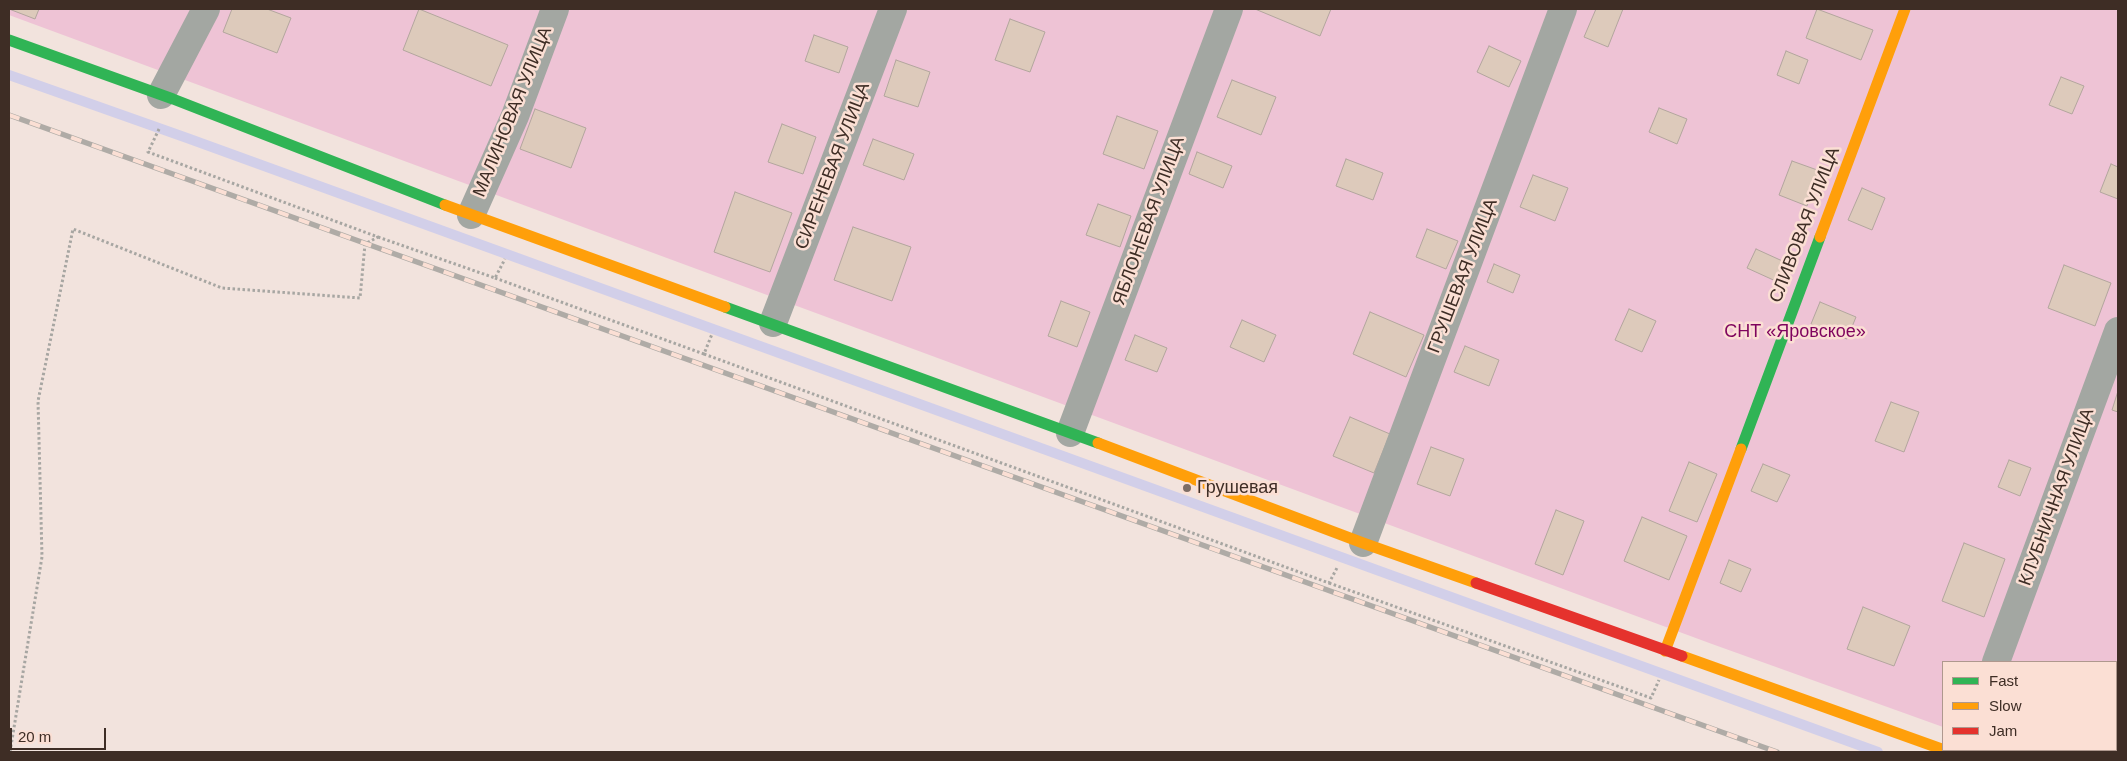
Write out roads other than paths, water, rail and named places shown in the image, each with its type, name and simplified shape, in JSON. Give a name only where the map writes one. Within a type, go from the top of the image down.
[{"type":"street","points":[[161,95],[206,9]]},
{"type":"street","name":"МАЛИНОВАЯ УЛИЦА","points":[[471,215],[515,116],[555,9]]},
{"type":"street","name":"СИРЕНЕВАЯ УЛИЦА","points":[[773,323],[893,9]]},
{"type":"street","name":"ЯБЛОНЕВАЯ УЛИЦА","points":[[1070,433],[1228,9]]},
{"type":"street","name":"ГРУШЕВАЯ УЛИЦА","points":[[1363,543],[1563,9]]},
{"type":"street","name":"СЛИВОВАЯ УЛИЦА","points":[[1665,651],[1905,9]]},
{"type":"street","points":[[9,40],[161,95],[471,215],[773,323],[1363,543],[1942,749]]},
{"type":"street","name":"КЛУБНИЧНАЯ УЛИЦА","points":[[1996,661],[2118,331]]},
{"type":"waterway","points":[[9,75],[1878,752]]},
{"type":"railway","points":[[9,115],[1777,752]]},
{"type":"place","name":"Грушевая","points":[[1187,488]]},
{"type":"park label","name":"СНТ «Яровское»","points":[[1795,332]]}]
